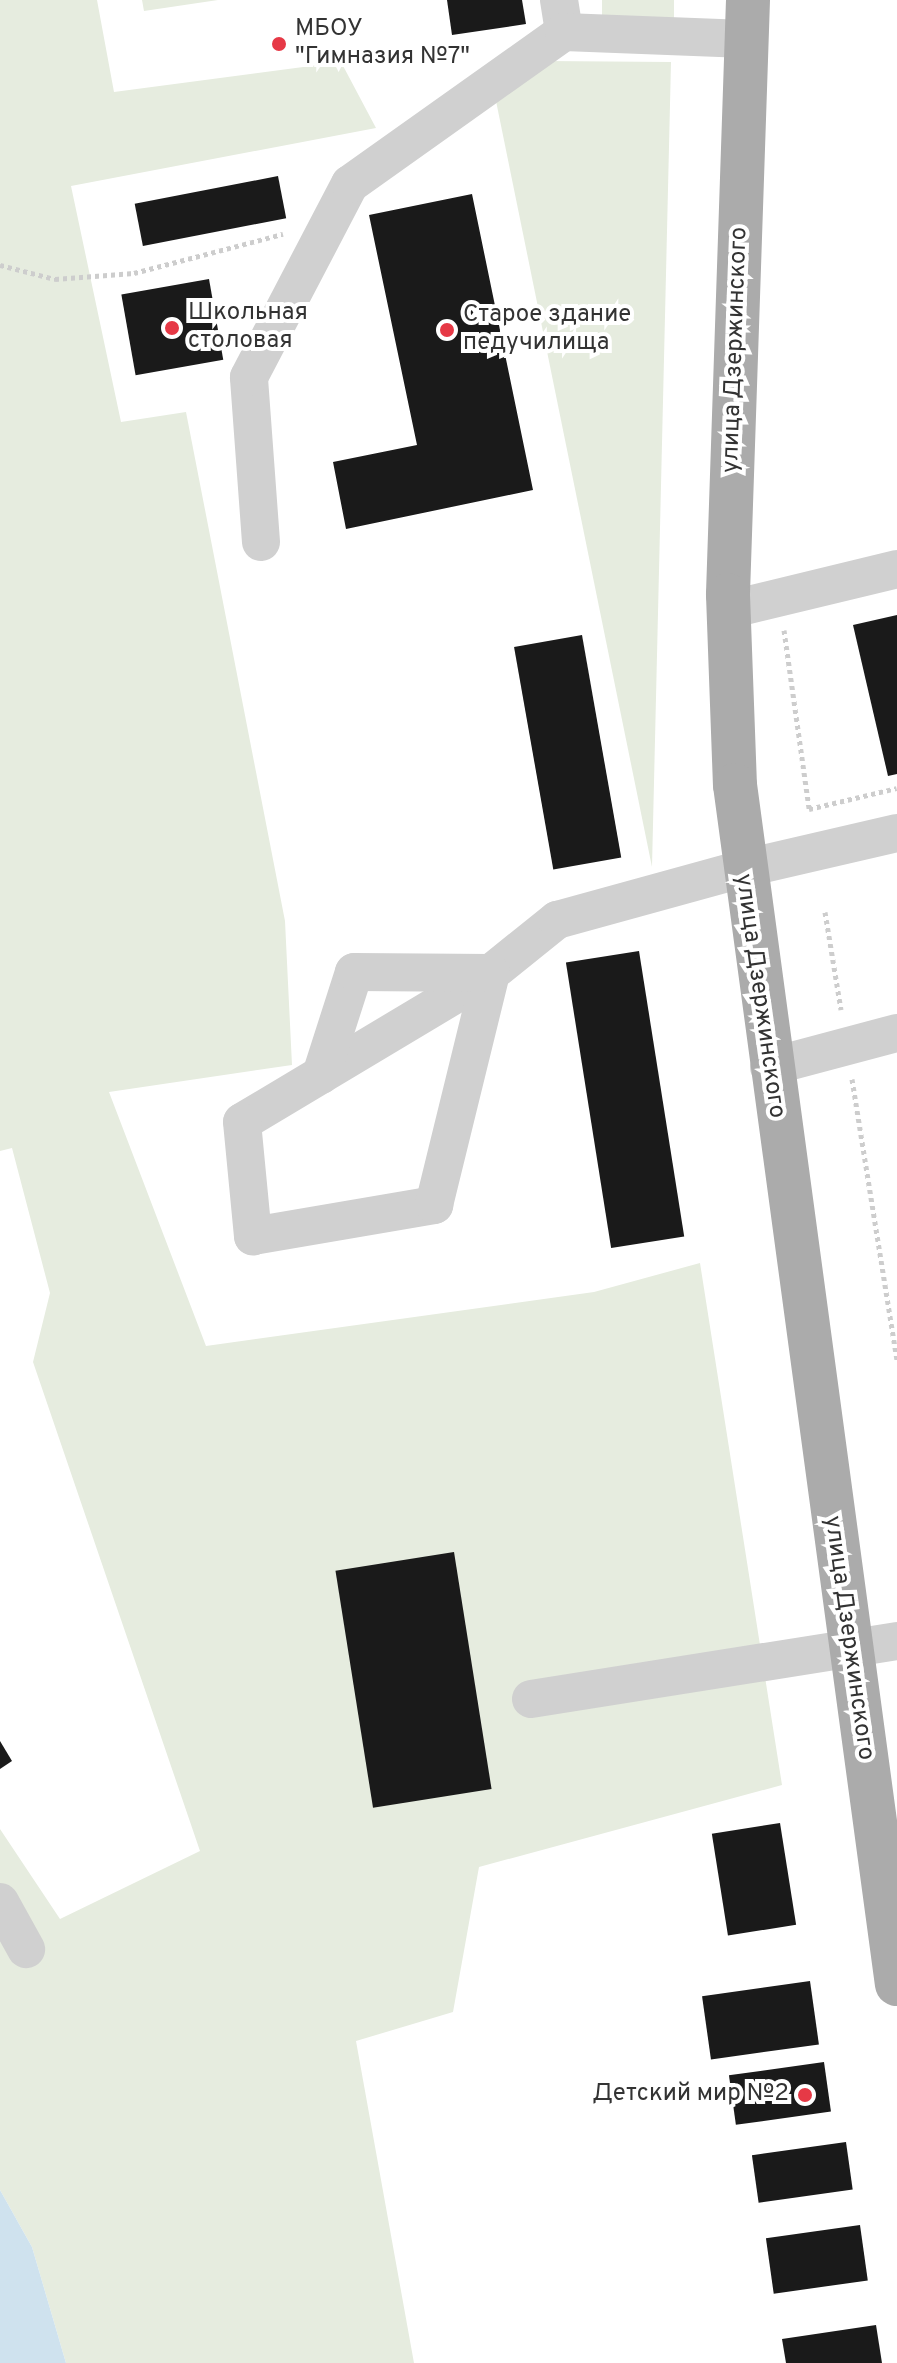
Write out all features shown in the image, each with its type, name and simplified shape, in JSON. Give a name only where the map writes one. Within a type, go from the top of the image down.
[{"type":"main road","name":"улица Дзержинского","points":[[747,20],[728,610],[742,869],[897,1984]]},
{"type":"street","points":[[261,542],[249,377],[350,184],[562,16],[747,20]]},
{"type":"street","points":[[728,610],[897,569]]},
{"type":"street","points":[[491,973],[434,1205],[253,1236],[242,1122],[491,973],[557,920],[742,869],[897,833]]},
{"type":"street","points":[[321,1075],[354,972],[491,973]]},
{"type":"street","points":[[769,1067],[897,1033]]},
{"type":"street","points":[[531,1699],[850,1651],[897,1641]]},
{"type":"street","points":[[0,1902],[26,1949]]},
{"type":"path","points":[[0,265],[55,279],[134,273],[286,233]]},
{"type":"path","points":[[780,598],[809,809],[897,788]]},
{"type":"path","points":[[825,912],[897,1359]]},
{"type":"shaded area","points":[[0,0],[97,0],[114,92],[341,62],[376,128],[71,186],[121,422],[186,412],[285,921],[292,1065],[109,1092],[206,1346],[594,1292],[700,1263],[782,1785],[479,1867],[453,2012],[356,2041],[414,2363],[66,2363],[32,2247],[0,2190],[0,1829],[60,1919],[200,1851],[33,1362],[50,1293],[12,1148],[0,1151]]},
{"type":"shaded area","points":[[142,0],[218,0],[144,11]]},
{"type":"shaded area","points":[[602,0],[674,0],[674,20],[602,20]]},
{"type":"shaded area","points":[[545,61],[671,62],[652,867],[496,101]]},
{"type":"water","points":[[0,2190],[32,2247],[66,2363],[0,2363]]},
{"type":"building","points":[[447,0],[522,0],[526,24],[452,35]]},
{"type":"building","points":[[278,176],[286,218],[143,246],[135,204]]},
{"type":"building","name":"Старое здание педучилища","points":[[472,194],[533,490],[346,529],[333,462],[417,445],[369,215]]},
{"type":"building","name":"Школьная столовая","points":[[209,279],[223,360],[136,375],[121,294]]},
{"type":"building","points":[[897,615],[897,774],[888,776],[853,625]]},
{"type":"building","points":[[582,635],[621,858],[553,870],[514,647]]},
{"type":"building","points":[[639,951],[684,1236],[611,1248],[566,963]]},
{"type":"building","points":[[454,1552],[492,1789],[373,1808],[335,1571]]},
{"type":"building","points":[[0,1741],[12,1761],[0,1769]]},
{"type":"building","points":[[780,1823],[796,1925],[728,1936],[712,1834]]},
{"type":"building","points":[[810,1981],[819,2044],[711,2060],[702,1996]]},
{"type":"building","points":[[824,2062],[831,2112],[736,2125],[729,2075]]},
{"type":"building","points":[[846,2142],[853,2190],[759,2203],[752,2155]]},
{"type":"building","points":[[860,2225],[868,2280],[774,2294],[766,2238]]},
{"type":"building","points":[[876,2325],[882,2363],[786,2363],[782,2339]]},
{"type":"place","name":"МБОУ \"Гимназия №7\"","points":[[279,44]]},
{"type":"place","name":"Школьная столовая","points":[[172,328]]},
{"type":"place","name":"Старое здание педучилища","points":[[447,330]]},
{"type":"place","name":"Детский мир №2","points":[[805,2095]]}]
